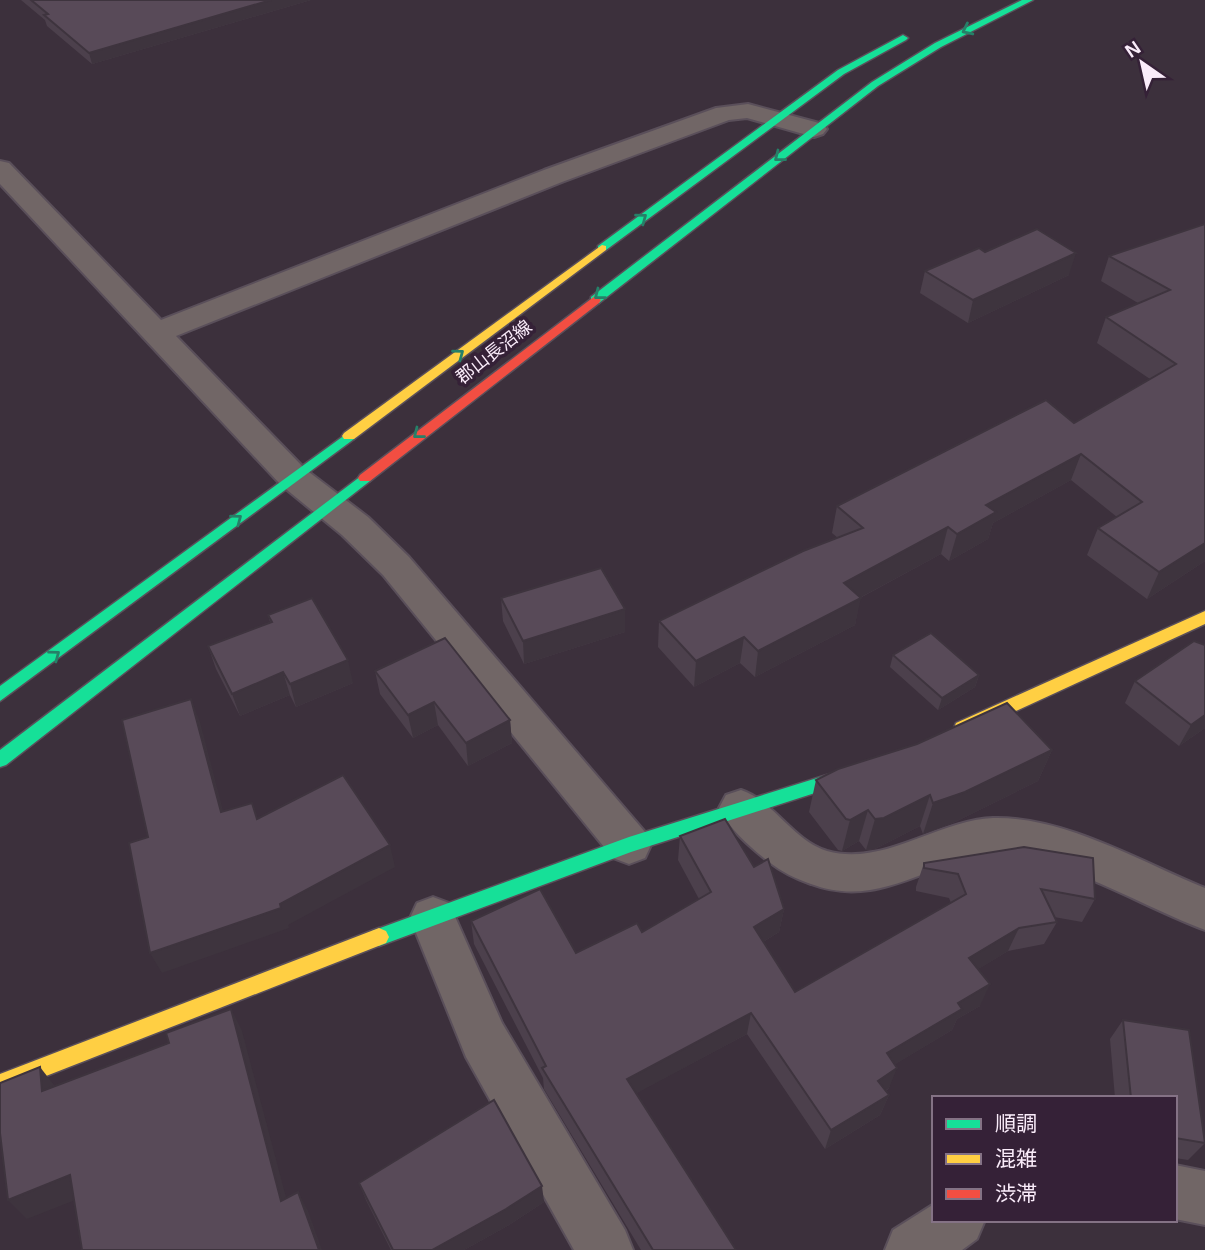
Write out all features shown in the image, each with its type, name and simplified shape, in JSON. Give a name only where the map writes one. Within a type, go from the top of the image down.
[{"type":"main road","name":"郡山長沼線","points":[[0,760],[814,129],[875,84],[938,45],[1028,0]]},
{"type":"main road","name":"郡山長沼線","points":[[0,695],[777,118],[841,72],[923,27]]},
{"type":"main road","points":[[950,734],[1190,624]]},
{"type":"main road","points":[[0,1084],[265,979],[629,845],[878,765]]},
{"type":"street","points":[[156,334],[553,176],[725,113],[748,111],[814,129]]},
{"type":"street","points":[[0,169],[293,477],[355,526],[396,566],[629,845]]},
{"type":"street","points":[[1190,624],[1205,655]]},
{"type":"street","points":[[741,808],[790,854],[825,872],[873,871],[962,841],[1008,838],[1036,842],[1100,861],[1205,909]]},
{"type":"street","points":[[433,918],[484,1040],[605,1250]]},
{"type":"street","points":[[1177,1192],[1205,1198]]},
{"type":"street","points":[[913,1250],[929,1242],[955,1222]]},
{"type":"building","points":[[31,0],[271,0],[89,53],[44,15],[48,14]]},
{"type":"building","points":[[1205,224],[1205,543],[1159,572],[1098,528],[1142,502],[1081,454],[986,505],[996,512],[957,534],[948,527],[844,583],[861,598],[758,651],[744,637],[696,661],[659,621],[803,551],[863,528],[837,506],[1046,400],[1074,423],[1176,364],[1106,317],[1170,290],[1109,256]]},
{"type":"building","points":[[1037,229],[1076,253],[973,300],[925,271],[979,248],[985,252]]},
{"type":"building","points":[[601,568],[625,609],[523,641],[501,598]]},
{"type":"building","points":[[312,598],[348,660],[290,684],[283,672],[232,694],[208,646],[272,622],[268,615]]},
{"type":"building","points":[[931,633],[979,675],[942,698],[893,655]]},
{"type":"building","points":[[445,638],[510,720],[466,743],[434,702],[408,715],[375,671]]},
{"type":"building","points":[[1194,641],[1205,645],[1205,715],[1191,725],[1135,681]]},
{"type":"building","points":[[191,699],[221,812],[252,803],[257,819],[343,775],[390,845],[280,904],[281,908],[150,953],[129,843],[148,837],[122,720]]},
{"type":"building","points":[[1007,703],[1052,750],[965,792],[933,803],[930,795],[884,818],[875,819],[868,810],[850,820],[846,819],[816,780],[838,769],[917,744]]},
{"type":"building","points":[[725,819],[754,867],[768,859],[784,909],[754,927],[795,992],[966,894],[958,874],[924,868],[924,863],[1024,847],[1093,858],[1095,899],[1041,889],[1057,922],[1019,928],[969,958],[990,984],[958,1003],[962,1009],[887,1053],[897,1068],[878,1081],[889,1095],[831,1130],[751,1013],[627,1079],[736,1250],[653,1250],[542,1068],[546,1066],[471,921],[540,889],[576,953],[637,923],[642,932],[711,892],[680,836]]},
{"type":"building","points":[[231,1009],[281,1201],[298,1192],[319,1250],[82,1250],[70,1175],[8,1200],[0,1133],[0,1083],[40,1067],[42,1091],[169,1043],[166,1033]]},
{"type":"building","points":[[1123,1020],[1189,1030],[1205,1143],[1177,1138],[1177,1096],[1131,1096]]},
{"type":"building","points":[[494,1100],[542,1186],[432,1250],[393,1250],[359,1183]]},
{"type":"traffic: fast","points":[[595,300],[875,84],[938,45],[1029,0]]},
{"type":"traffic: fast","points":[[602,248],[841,72],[903,38]]},
{"type":"traffic: fast","points":[[0,695],[349,436]]},
{"type":"traffic: fast","points":[[0,760],[365,478]]},
{"type":"traffic: fast","points":[[379,937],[629,845],[865,770]]},
{"type":"traffic: slow","points":[[349,436],[602,248]]},
{"type":"traffic: slow","points":[[962,728],[1205,617]]},
{"type":"traffic: slow","points":[[0,1084],[379,937]]},
{"type":"traffic: jam","points":[[365,478],[595,300]]}]
